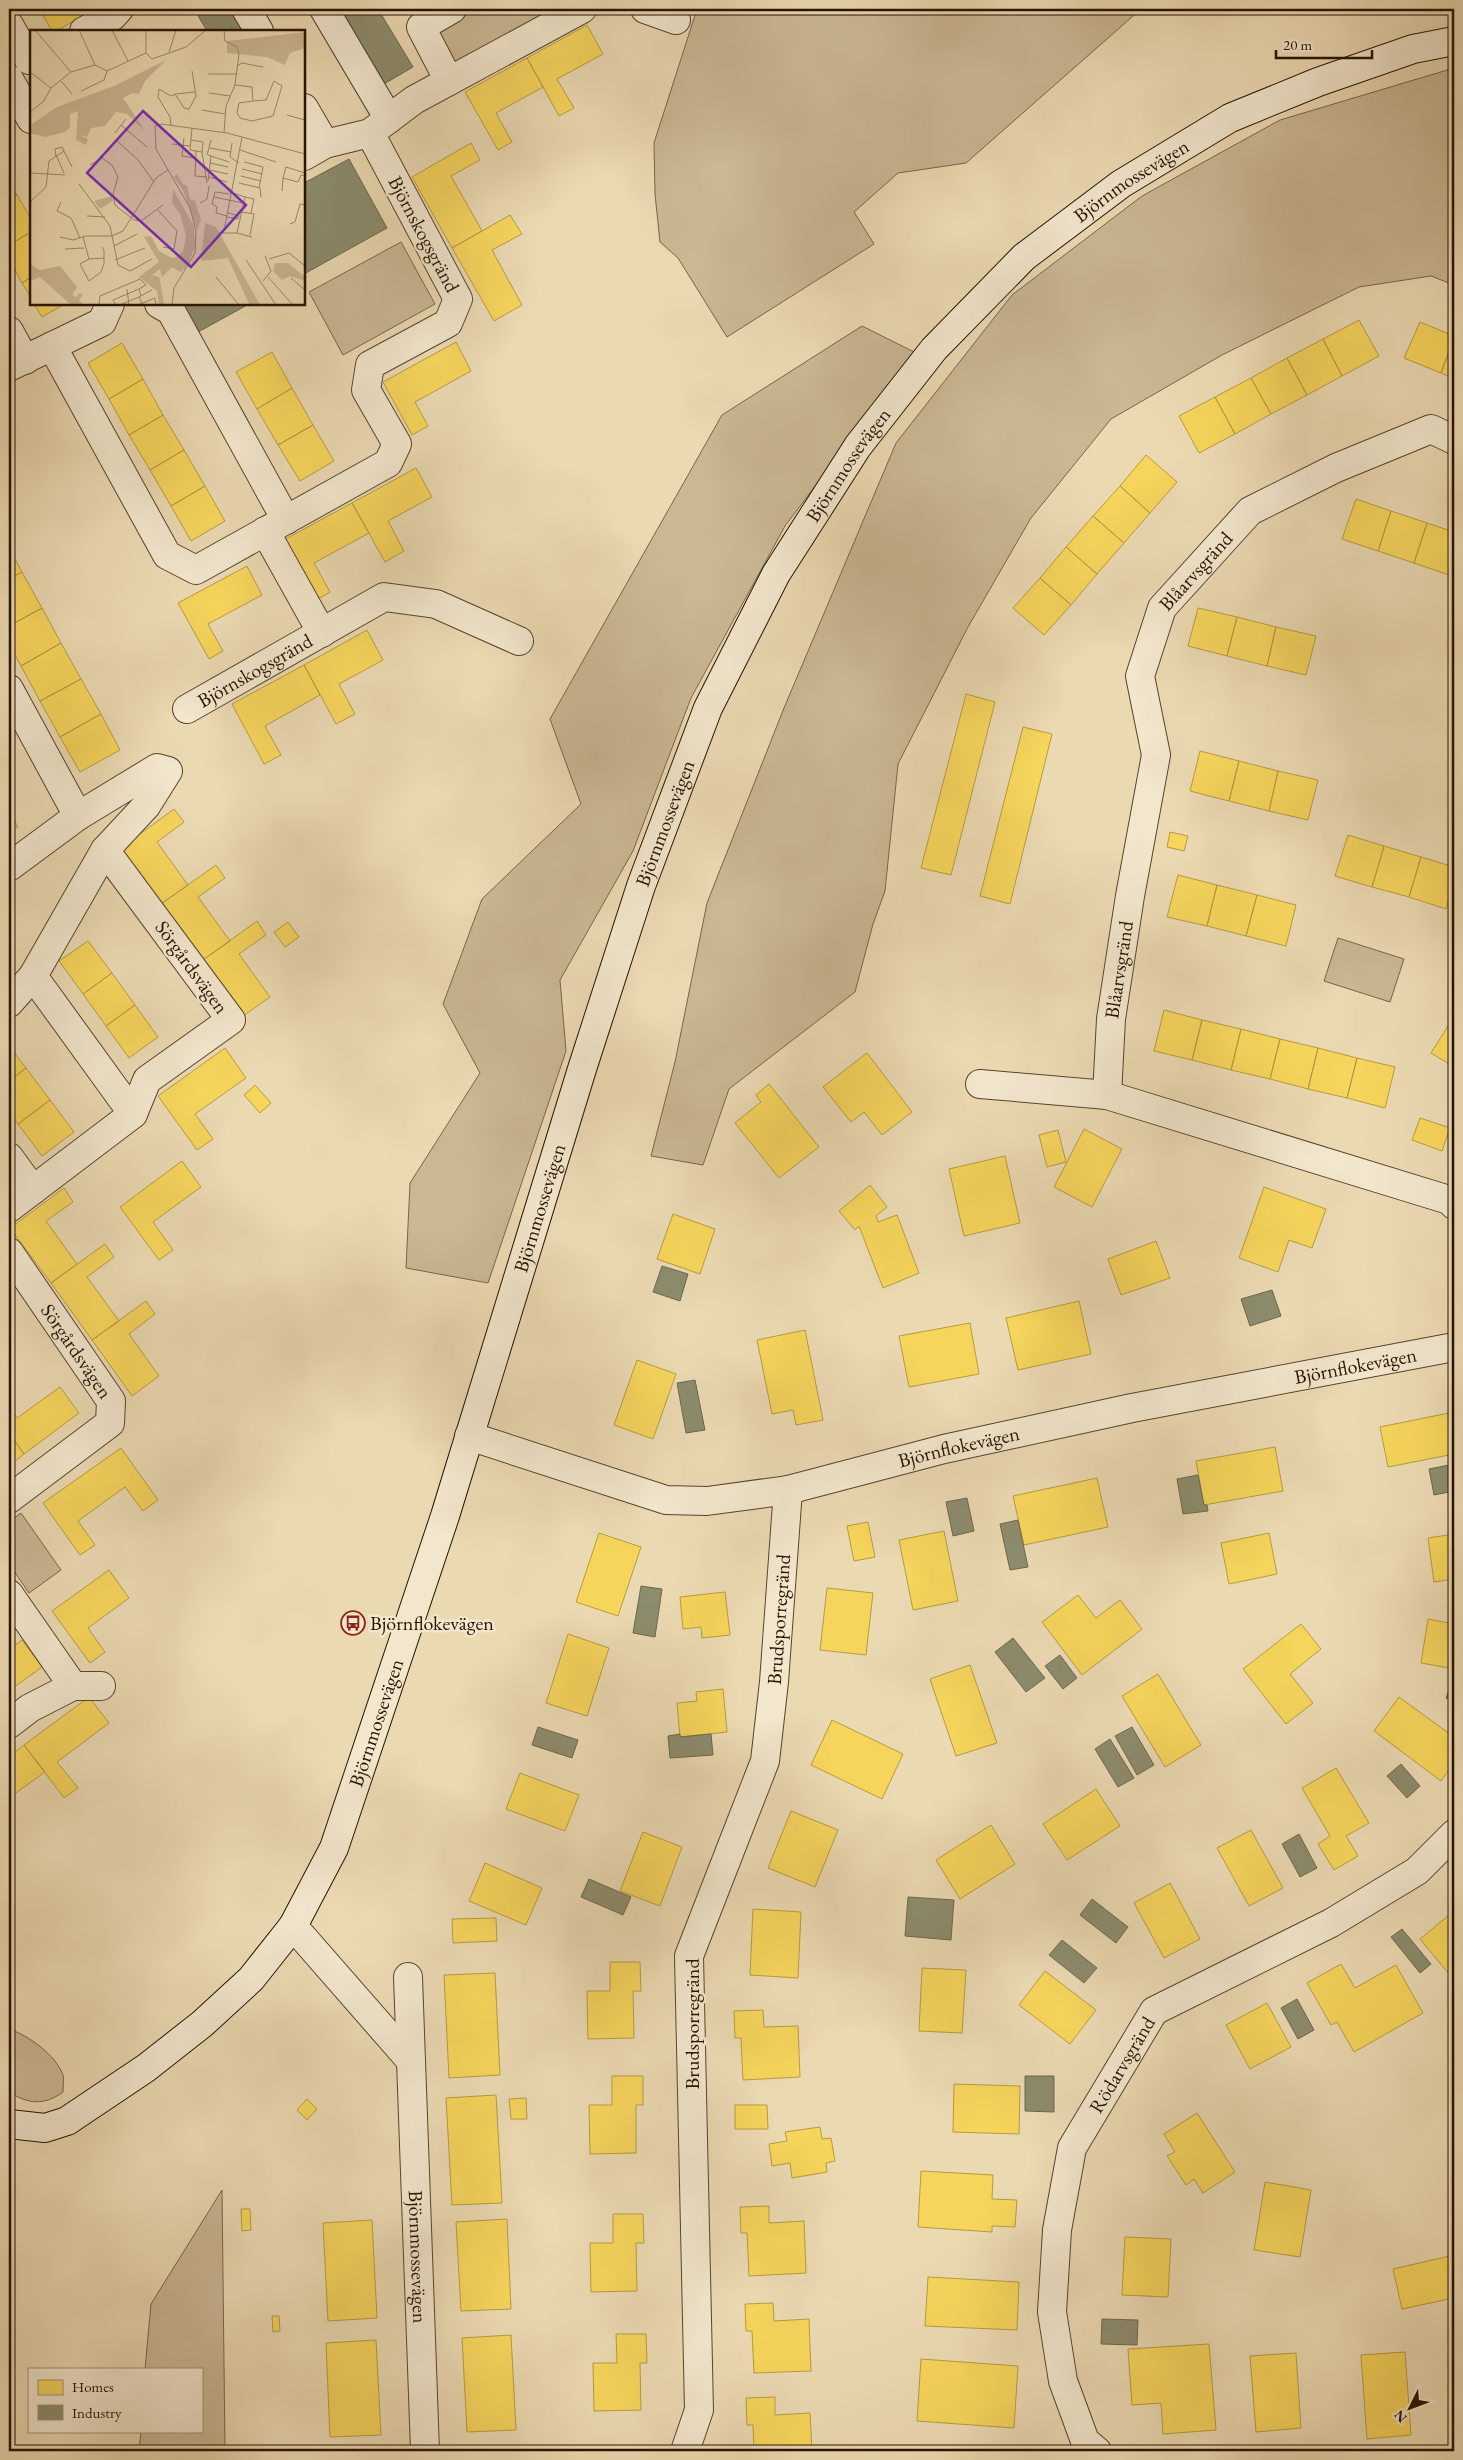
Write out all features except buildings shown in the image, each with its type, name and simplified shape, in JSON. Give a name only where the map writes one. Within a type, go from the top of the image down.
[{"type":"street","points":[[246,9],[258,30]]},
{"type":"street","name":"Björnskogsgränd","points":[[52,346],[167,555],[196,570],[388,463],[397,444],[366,390],[370,365],[448,323],[458,299],[380,126],[324,9]]},
{"type":"street","points":[[448,81],[421,27],[452,9]]},
{"type":"street","points":[[305,112],[314,150],[380,126],[414,100],[582,9]]},
{"type":"street","points":[[646,9],[676,20]]},
{"type":"street","points":[[87,30],[118,19]]},
{"type":"street","points":[[9,25],[23,63]]},
{"type":"street","name":"Björnmossevägen","points":[[9,2124],[45,2128],[67,2121],[146,2068],[202,2024],[251,1978],[293,1926],[334,1848],[442,1525],[641,886],[708,708],[776,574],[858,446],[934,349],[1024,257],[1121,184],[1230,118],[1327,78],[1412,49],[1454,40]]},
{"type":"street","points":[[9,79],[30,117]]},
{"type":"street","points":[[9,331],[17,364],[102,322],[110,305]]},
{"type":"street","name":"Björnskogsgränd","points":[[161,305],[171,311],[275,526],[322,633]]},
{"type":"street","name":"Blåarvsgränd","points":[[1107,1095],[1111,1018],[1130,896],[1156,755],[1140,676],[1162,608],[1250,511],[1336,468],[1431,429],[1454,440]]},
{"type":"street","name":"Björnskogsgränd","points":[[187,709],[384,597],[436,604],[519,641]]},
{"type":"street","points":[[9,688],[78,816]]},
{"type":"street","points":[[9,868],[78,816],[157,768],[168,771],[146,806],[105,850],[33,976],[9,1003]]},
{"type":"street","name":"Sörgårdsvägen","points":[[105,850],[231,1020],[147,1080],[134,1114]]},
{"type":"street","points":[[9,1208],[134,1114],[33,976]]},
{"type":"street","points":[[980,1084],[1107,1095],[1448,1200],[1454,1205]]},
{"type":"street","points":[[9,1157],[33,1190]]},
{"type":"street","name":"Sörgårdsvägen","points":[[9,1252],[111,1401],[110,1423],[9,1498]]},
{"type":"street","name":"Björnflokevägen","points":[[469,1436],[666,1500],[707,1501],[788,1490],[944,1449],[1123,1410],[1454,1347]]},
{"type":"street","name":"Brudsporregränd","points":[[685,2451],[699,2410],[689,1956],[765,1761],[774,1682],[788,1490]]},
{"type":"street","points":[[9,1594],[73,1686]]},
{"type":"street","points":[[9,1724],[30,1708],[73,1686],[101,1686]]},
{"type":"street","name":"Rödarvsgränd","points":[[1097,2451],[1085,2441],[1063,2381],[1052,2312],[1057,2230],[1072,2148],[1154,2011],[1331,1923],[1418,1871],[1454,1834]]},
{"type":"street","points":[[293,1926],[411,2061]]},
{"type":"street","name":"Björnmossevägen","points":[[408,1977],[425,2451]]},
{"type":"shaded area","points":[[471,9],[560,9],[456,66],[435,29]]},
{"type":"shaded area","points":[[697,9],[1141,9],[966,163],[898,173],[854,212],[874,244],[727,337],[678,258],[660,242],[655,194],[654,143]]},
{"type":"shaded area","points":[[1454,68],[1454,285],[1431,276],[1359,287],[1222,355],[1111,419],[1031,518],[968,627],[898,764],[885,891],[873,924],[855,992],[729,1089],[703,1165],[651,1156],[675,1062],[707,903],[784,708],[896,443],[1012,295],[1142,196],[1280,120]]},
{"type":"shaded area","points":[[401,242],[435,304],[343,355],[309,292]]},
{"type":"shaded area","points":[[862,326],[916,353],[785,526],[691,698],[633,851],[560,980],[566,1051],[488,1283],[406,1268],[410,1183],[480,1073],[443,1004],[482,899],[581,804],[550,719],[722,415]]},
{"type":"shaded area","points":[[1338,938],[1404,959],[1390,1002],[1324,981]]},
{"type":"shaded area","points":[[21,1513],[61,1570],[29,1593],[9,1564],[9,1522]]},
{"type":"shaded area","points":[[9,2029],[33,2041],[54,2060],[63,2075],[63,2092],[49,2100],[36,2102],[23,2099],[9,2092]]},
{"type":"shaded area","points":[[222,2190],[225,2451],[139,2451],[141,2432],[202,2432],[202,2368],[145,2368],[151,2304]]},
{"type":"place","name":"Björnflokevägen","points":[[353,1623]]}]
